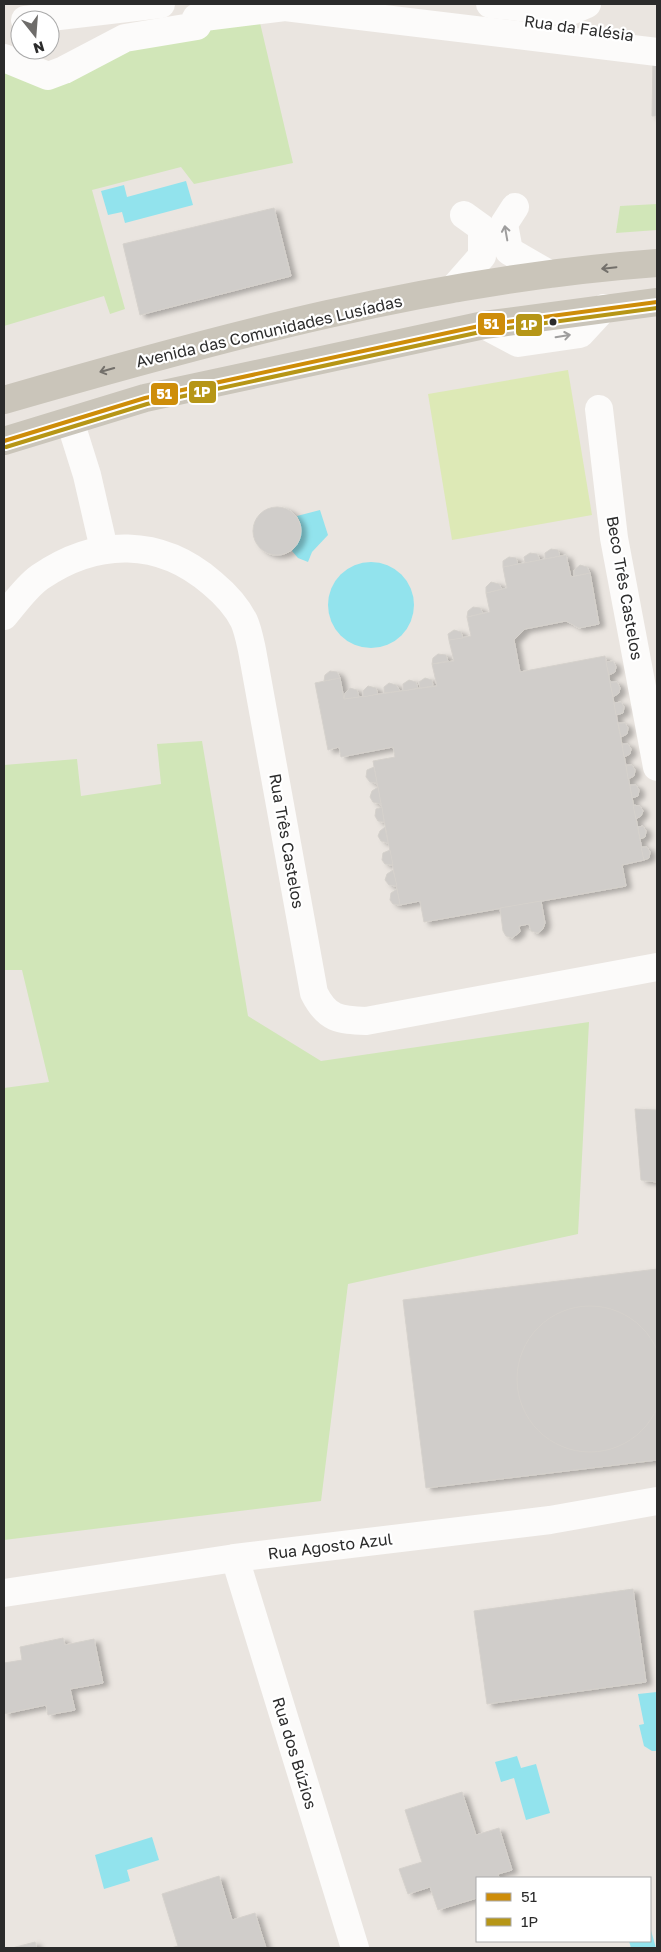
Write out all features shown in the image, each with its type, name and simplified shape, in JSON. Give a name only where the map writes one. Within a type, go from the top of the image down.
[{"type":"main road","name":"Avenida das Comunidades Lusíadas","points":[[4,400],[137,362],[320,315],[453,289],[549,274],[657,263]]},
{"type":"main road","points":[[4,441],[145,398],[484,325],[657,302]]},
{"type":"street","points":[[60,16],[161,4]]},
{"type":"street","name":"Rua da Falésia","points":[[412,4],[657,39]]},
{"type":"street","points":[[490,4],[568,12],[587,4]]},
{"type":"street","points":[[4,58],[48,76],[64,70],[124,38],[197,26],[196,18],[285,7],[657,52]]},
{"type":"street","points":[[515,207],[504,224],[508,251],[549,274]]},
{"type":"street","points":[[453,289],[482,256],[482,228],[464,215]]},
{"type":"street","name":"Beco Três Castelos","points":[[598,409],[614,538],[657,767]]},
{"type":"street","points":[[70,421],[87,475],[104,549]]},
{"type":"street","name":"Rua Três Castelos","points":[[4,616],[39,578],[72,559],[104,549],[139,548],[170,556],[197,570],[224,593],[243,620],[252,650],[314,993],[322,1008],[335,1018],[366,1021],[657,967]]},
{"type":"street","name":"Rua Agosto Azul","points":[[4,1592],[235,1558],[550,1520],[657,1501]]},
{"type":"street","name":"Rua dos Búzios","points":[[235,1558],[356,1948]]},
{"type":"green space","points":[[257,10],[293,163],[194,184],[181,167],[92,190],[125,309],[110,314],[104,296],[4,326],[4,58],[48,76]]},
{"type":"green space","points":[[657,204],[657,230],[616,233],[620,206]]},
{"type":"green space","points":[[568,370],[592,515],[452,540],[428,394]]},
{"type":"green space","points":[[202,741],[248,1016],[321,1061],[589,1022],[578,1234],[348,1284],[321,1501],[4,1540],[4,1088],[49,1082],[22,970],[4,970],[4,765],[77,759],[81,796],[161,784],[157,744]]},
{"type":"water","points":[[186,181],[193,205],[125,223],[122,212],[108,215],[101,191],[124,185],[127,197]]},
{"type":"water","points":[[320,510],[328,535],[312,552],[308,562],[298,558],[292,551],[298,543],[301,534],[301,525],[297,516]]},
{"type":"water","points":[[371,562],[388,565],[402,574],[411,588],[414,605],[411,622],[402,636],[388,645],[371,648],[354,645],[340,636],[331,622],[328,605],[331,588],[340,574],[354,565]]},
{"type":"water","points":[[657,1692],[657,1751],[652,1751],[644,1746],[639,1725],[644,1724],[638,1694]]},
{"type":"water","points":[[517,1756],[521,1768],[536,1764],[550,1813],[526,1820],[514,1778],[501,1782],[495,1762]]},
{"type":"water","points":[[152,1837],[159,1860],[127,1870],[130,1881],[104,1889],[95,1855]]},
{"type":"water","points":[[651,1930],[656,1948],[631,1948],[629,1942],[651,1942]]},
{"type":"building","points":[[653,56],[657,56],[657,116],[652,116]]},
{"type":"building","points":[[274,208],[291,276],[140,315],[123,244]]},
{"type":"building","points":[[272,507],[282,507],[294,514],[301,526],[301,536],[294,548],[282,555],[272,555],[264,551],[257,544],[253,536],[253,526],[257,518],[264,511]]},
{"type":"building","points":[[551,549],[558,550],[560,556],[545,559],[545,553]]},
{"type":"building","points":[[530,553],[537,554],[540,560],[525,563],[524,557]]},
{"type":"building","points":[[566,555],[571,577],[590,573],[599,624],[579,628],[566,621],[525,629],[514,640],[520,672],[605,656],[644,860],[622,865],[626,886],[424,922],[420,901],[400,905],[373,761],[395,757],[393,747],[341,757],[339,747],[328,750],[315,683],[340,678],[344,699],[437,686],[432,664],[454,661],[449,640],[471,636],[467,617],[490,612],[486,593],[507,588],[503,567]]},
{"type":"building","points":[[509,557],[516,558],[518,564],[503,567],[503,561]]},
{"type":"building","points":[[580,565],[587,567],[590,573],[574,576],[574,570]]},
{"type":"building","points":[[491,582],[499,584],[502,589],[486,593],[486,587]]},
{"type":"building","points":[[473,607],[480,608],[483,613],[467,617],[468,611]]},
{"type":"building","points":[[454,630],[461,632],[463,638],[449,640],[448,634]]},
{"type":"building","points":[[438,654],[446,655],[448,661],[432,664],[433,658]]},
{"type":"building","points":[[613,661],[616,667],[615,672],[609,675],[606,662]]},
{"type":"building","points":[[330,671],[337,672],[340,678],[324,681],[325,675]]},
{"type":"building","points":[[425,678],[432,680],[433,686],[420,688],[419,682]]},
{"type":"building","points":[[409,680],[416,682],[418,688],[403,691],[403,684]]},
{"type":"building","points":[[610,682],[617,682],[620,688],[619,693],[613,697]]},
{"type":"building","points":[[389,683],[396,685],[400,691],[384,693],[384,687]]},
{"type":"building","points":[[368,686],[376,688],[378,694],[363,697],[363,691]]},
{"type":"building","points":[[350,688],[357,690],[359,697],[344,699],[345,693]]},
{"type":"building","points":[[621,702],[624,707],[623,713],[616,715],[614,703]]},
{"type":"building","points":[[618,723],[625,723],[628,728],[627,734],[621,737]]},
{"type":"building","points":[[622,744],[628,744],[631,749],[630,754],[624,757]]},
{"type":"building","points":[[626,765],[632,765],[635,770],[634,776],[628,779]]},
{"type":"building","points":[[374,767],[377,783],[370,782],[366,777],[367,770]]},
{"type":"building","points":[[630,785],[636,785],[639,790],[638,796],[632,798]]},
{"type":"building","points":[[378,787],[381,804],[373,802],[370,797],[372,791]]},
{"type":"building","points":[[633,805],[640,806],[643,811],[641,816],[636,819]]},
{"type":"building","points":[[382,807],[384,822],[378,821],[375,816],[376,809]]},
{"type":"building","points":[[643,826],[646,831],[645,837],[640,839],[638,827]]},
{"type":"building","points":[[385,827],[388,843],[381,841],[378,836]]},
{"type":"building","points":[[641,847],[647,847],[650,852],[649,858],[644,860]]},
{"type":"building","points":[[390,850],[393,865],[385,864],[382,860],[383,853]]},
{"type":"building","points":[[393,870],[397,886],[389,885],[385,880],[387,874]]},
{"type":"building","points":[[397,889],[400,905],[393,904],[390,900],[391,893]]},
{"type":"building","points":[[541,901],[545,923],[543,929],[538,933],[531,931],[529,924],[519,926],[520,932],[512,938],[506,936],[503,931],[500,908]]},
{"type":"building","points":[[635,1109],[657,1110],[657,1182],[641,1180]]},
{"type":"building","points":[[657,1269],[657,1460],[426,1488],[403,1300]]},
{"type":"building","points":[[590,1306],[604,1308],[618,1312],[630,1319],[650,1339],[657,1351],[661,1365],[661,1393],[657,1407],[650,1419],[630,1439],[618,1446],[604,1450],[590,1452],[576,1450],[562,1446],[550,1439],[530,1419],[523,1407],[519,1393],[517,1379],[519,1365],[523,1351],[530,1339],[550,1319],[562,1312],[576,1308]]},
{"type":"building","points":[[633,1589],[646,1682],[487,1704],[474,1611]]},
{"type":"building","points":[[63,1638],[65,1645],[94,1639],[103,1683],[70,1689],[75,1710],[48,1715],[46,1705],[4,1714],[4,1663],[22,1660],[20,1647]]},
{"type":"building","points":[[462,1792],[476,1835],[499,1828],[512,1870],[498,1874],[499,1877],[476,1877],[476,1898],[438,1910],[430,1887],[408,1894],[399,1869],[422,1862],[405,1810]]},
{"type":"building","points":[[219,1876],[232,1920],[255,1913],[266,1948],[171,1948],[178,1946],[162,1894]]},
{"type":"building","points":[[35,1942],[37,1948],[12,1948]]},
{"type":"transit line","name":"51","points":[[4,441],[145,398],[484,325],[657,302]]},
{"type":"transit line","name":"1P","points":[[6,447],[147,404],[485,331],[657,308]]}]
